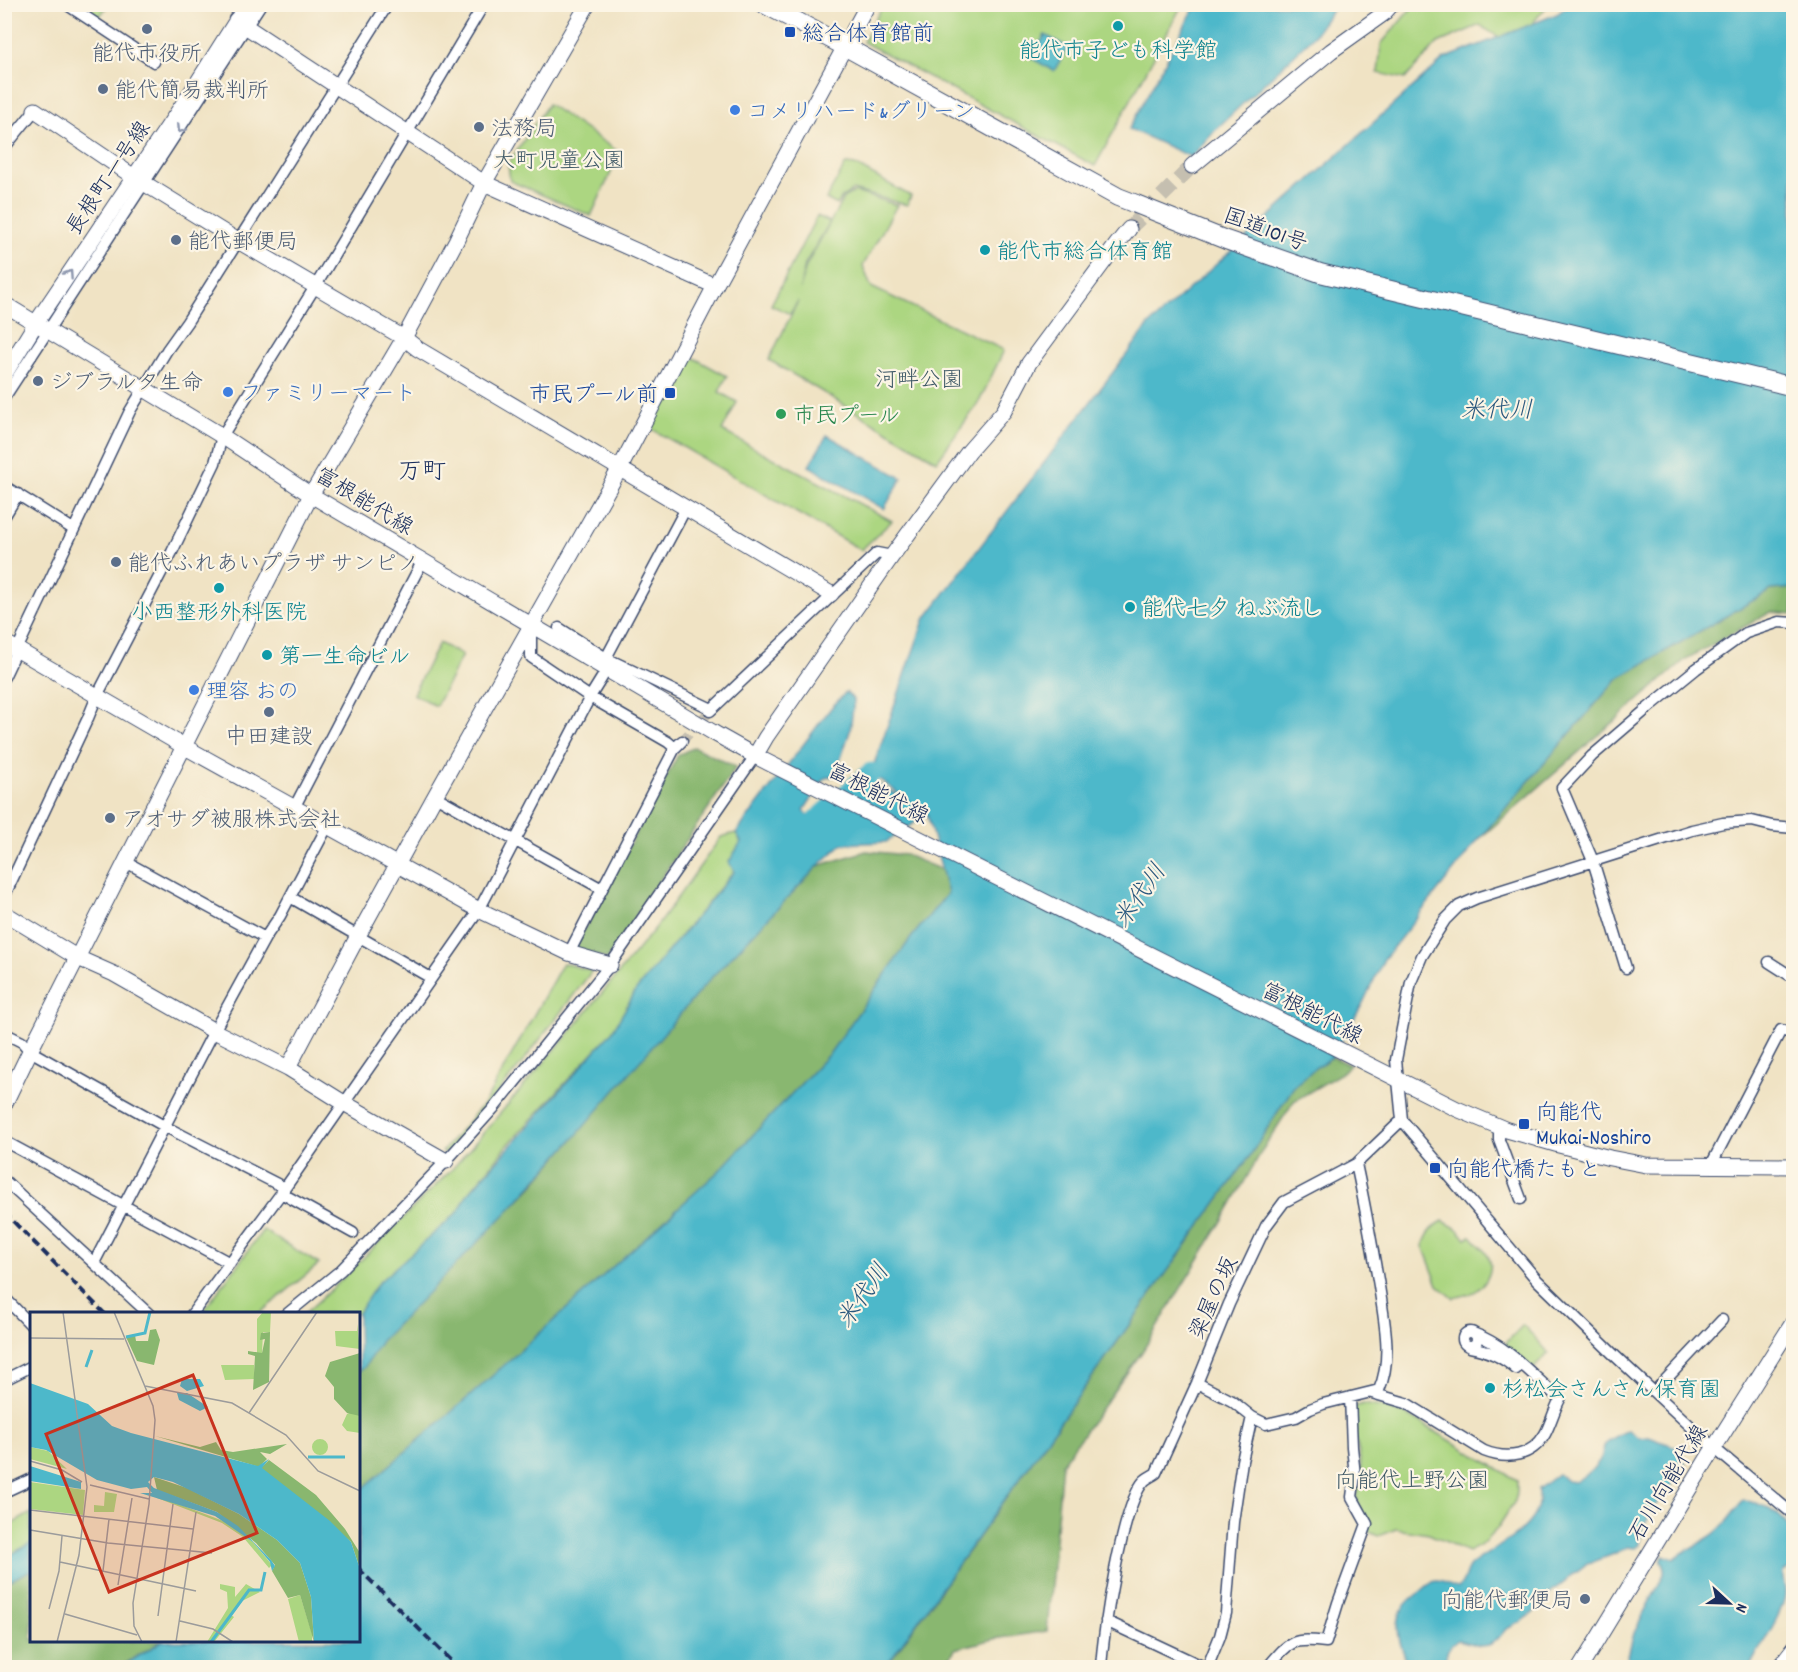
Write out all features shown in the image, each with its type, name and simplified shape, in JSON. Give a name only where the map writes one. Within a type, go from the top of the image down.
[{"type":"highway","name":"国道101号","points":[[764,4],[1118,197],[1226,240],[1320,273],[1794,387]]},
{"type":"street","points":[[66,4],[154,62]]},
{"type":"street","name":"長根町一号線","points":[[4,375],[42,327],[140,181],[194,88],[241,24],[247,4]]},
{"type":"street","points":[[261,4],[241,24],[484,183],[715,286]]},
{"type":"street","points":[[4,677],[11,645],[73,529],[143,388],[388,4]]},
{"type":"street","points":[[4,897],[97,696],[172,552],[215,463],[222,436],[315,287],[484,4]]},
{"type":"street","points":[[4,1105],[311,495],[404,338],[484,183],[588,4]]},
{"type":"street","points":[[288,1068],[435,796],[620,468],[715,286],[868,4]]},
{"type":"street","points":[[1192,166],[1331,51],[1383,14],[1392,4]]},
{"type":"street","points":[[4,148],[35,110],[140,181],[238,242],[404,338],[418,349],[831,594]]},
{"type":"street","points":[[289,1312],[341,1270],[446,1161],[493,1110],[610,965],[892,556],[969,451],[1004,411],[1029,363],[1129,230]]},
{"type":"street","name":"富根能代線","points":[[4,304],[222,436],[311,495],[532,624],[606,664],[714,733],[1457,1109],[1499,1126],[1558,1145],[1646,1165],[1794,1166]]},
{"type":"street","points":[[4,398],[42,327]]},
{"type":"street","points":[[4,486],[73,529]]},
{"type":"street","points":[[4,517],[18,494]]},
{"type":"street","points":[[193,1312],[283,1191],[479,910],[686,508]]},
{"type":"street","points":[[559,628],[606,664],[711,710],[831,594],[877,553],[892,556]]},
{"type":"street","points":[[294,808],[423,560]]},
{"type":"street","points":[[1626,968],[1593,861],[1562,788],[1592,756],[1648,708],[1746,633],[1779,622],[1794,623]]},
{"type":"street","points":[[532,624],[531,657],[590,698],[668,742],[679,745],[568,953]]},
{"type":"street","points":[[11,645],[185,747],[479,910],[568,953],[610,965]]},
{"type":"street","points":[[435,796],[602,889]]},
{"type":"street","points":[[1794,828],[1752,821],[1723,823],[1692,830],[1477,898],[1460,906],[1445,920],[1422,956],[1411,982],[1396,1060],[1402,1120],[1537,1280],[1714,1448],[1794,1515]]},
{"type":"street","points":[[94,1263],[214,1031],[265,938],[280,916],[327,827]]},
{"type":"street","points":[[126,862],[265,938]]},
{"type":"street","points":[[290,897],[431,978]]},
{"type":"street","points":[[4,913],[78,957],[114,974],[214,1031],[288,1068],[446,1161]]},
{"type":"street","points":[[1769,962],[1794,978]]},
{"type":"street","points":[[1711,1165],[1780,1030],[1794,1034]]},
{"type":"street","points":[[4,1033],[22,1042],[30,1051],[283,1191],[353,1233]]},
{"type":"street","name":"梁屋の坂","points":[[1101,1668],[1106,1621],[1133,1501],[1144,1482],[1156,1473],[1266,1226],[1284,1202],[1356,1164],[1402,1120]]},
{"type":"street","points":[[1499,1126],[1499,1140],[1521,1199]]},
{"type":"street","points":[[4,1141],[230,1263]]},
{"type":"street","points":[[1197,1383],[1232,1401],[1252,1417],[1266,1424],[1296,1417],[1310,1409],[1350,1396],[1379,1390],[1384,1378],[1387,1338],[1370,1227],[1356,1164]]},
{"type":"street","points":[[4,1180],[147,1312]]},
{"type":"street","points":[[4,1297],[30,1324]]},
{"type":"street","points":[[1654,1391],[1722,1320]]},
{"type":"street","name":"石川向能代線","points":[[1580,1668],[1794,1321]]},
{"type":"street","points":[[1473,1333],[1487,1338],[1504,1349],[1558,1402],[1510,1363],[1488,1352],[1470,1347],[1477,1341],[1473,1333]]},
{"type":"street","points":[[4,1380],[30,1367]]},
{"type":"street","points":[[1372,1392],[1406,1403],[1484,1451],[1507,1457],[1519,1455],[1539,1444],[1546,1433],[1558,1402]]},
{"type":"street","points":[[1267,1668],[1294,1641],[1326,1642],[1367,1524],[1352,1497],[1355,1475],[1350,1396]]},
{"type":"street","points":[[1106,1621],[1206,1668],[1221,1636],[1226,1613],[1233,1522],[1242,1461],[1252,1417]]},
{"type":"street","points":[[4,1492],[30,1480]]},
{"type":"street","points":[[1776,1668],[1794,1645]]},
{"type":"green space","points":[[75,5],[108,5],[97,20]]},
{"type":"green space","points":[[883,5],[1182,5],[1095,166],[863,42]]},
{"type":"green space","points":[[1414,5],[1548,5],[1517,41],[1501,39],[1480,25],[1438,43],[1405,79],[1378,73],[1381,44]]},
{"type":"green space","name":"大町児童公園","points":[[548,104],[620,153],[591,216],[510,181],[508,164]]},
{"type":"green space","points":[[846,164],[855,165],[911,196],[907,205],[853,190],[842,197],[837,205],[826,199]]},
{"type":"green space","name":"河畔公園","points":[[855,192],[897,205],[863,266],[871,287],[1004,350],[979,402],[937,461],[769,360],[798,301],[790,314],[771,305],[817,216],[830,222],[805,264],[800,289],[806,266],[844,197]]},
{"type":"green space","points":[[694,358],[727,376],[719,392],[737,402],[722,431],[892,521],[861,550],[650,428],[689,360]]},
{"type":"green space","points":[[1793,588],[1793,614],[1771,612],[1686,659],[1478,840],[1617,679],[1771,590]]},
{"type":"green space","points":[[439,643],[462,655],[436,706],[413,694]]},
{"type":"green space","points":[[694,747],[736,767],[607,959],[574,948],[678,755]]},
{"type":"green space","points":[[736,833],[741,842],[729,862],[734,871],[637,989],[612,1032],[508,1145],[467,1195],[459,1211],[378,1283],[359,1312],[306,1312],[454,1167],[571,1031],[657,926],[721,837]]},
{"type":"green space","points":[[866,851],[906,855],[942,870],[948,893],[911,938],[830,1053],[719,1171],[479,1388],[360,1491],[360,1370],[380,1341],[534,1184],[710,979],[818,866]]},
{"type":"green space","points":[[563,963],[592,971],[519,1067],[447,1154],[442,1152],[485,1102]]},
{"type":"green space","points":[[1332,1057],[1350,1065],[1340,1074],[1294,1101],[1142,1352],[1062,1463],[1047,1631],[994,1639],[955,1649],[944,1667],[885,1668],[1249,1157],[1294,1086]]},
{"type":"green space","points":[[1443,1221],[1456,1228],[1466,1238],[1471,1236],[1489,1258],[1490,1267],[1486,1281],[1471,1294],[1453,1298],[1438,1285],[1423,1246],[1430,1231]]},
{"type":"green space","points":[[263,1230],[319,1264],[261,1312],[203,1312]]},
{"type":"green space","points":[[1523,1325],[1549,1353],[1533,1369],[1505,1344]]},
{"type":"green space","name":"向能代上野公園","points":[[1363,1404],[1387,1408],[1409,1416],[1517,1480],[1515,1501],[1497,1529],[1480,1546],[1468,1552],[1429,1534],[1396,1529],[1378,1536],[1367,1531],[1356,1496],[1361,1469],[1350,1416],[1351,1408]]},
{"type":"green space","points":[[30,1514],[30,1544],[5,1558],[5,1528]]},
{"type":"green space","points":[[30,1570],[30,1642],[160,1642],[120,1667],[5,1668],[5,1583]]},
{"type":"water","points":[[1196,5],[1336,5],[1312,38],[1213,132],[1191,157],[1129,129]]},
{"type":"water","name":"米代川","points":[[1569,5],[1793,5],[1793,588],[1771,590],[1617,679],[1478,840],[1384,959],[1362,1005],[1332,1057],[1294,1086],[1249,1157],[885,1667],[120,1668],[160,1642],[360,1642],[360,1491],[479,1388],[719,1171],[830,1053],[911,938],[948,893],[927,814],[886,842],[842,844],[818,866],[710,979],[575,1137],[509,1210],[381,1341],[364,1368],[360,1370],[359,1312],[378,1283],[459,1211],[467,1195],[612,1032],[637,989],[734,872],[729,862],[741,842],[736,833],[831,708],[846,692],[854,700],[850,731],[835,776],[825,778],[804,810],[810,818],[825,821],[860,793],[878,784],[917,807],[871,773],[924,620],[1149,325],[1444,59],[1557,14]]},
{"type":"water","points":[[1045,35],[1068,47],[1054,71],[1031,58]]},
{"type":"water","name":"市民プール","points":[[827,435],[902,478],[884,509],[809,466]]},
{"type":"water","points":[[1628,1430],[1640,1438],[1649,1437],[1679,1448],[1685,1466],[1645,1524],[1640,1545],[1636,1548],[1628,1547],[1585,1565],[1550,1593],[1532,1614],[1506,1629],[1497,1640],[1489,1645],[1480,1646],[1458,1640],[1447,1652],[1446,1667],[1410,1667],[1401,1646],[1398,1631],[1400,1615],[1406,1604],[1434,1582],[1439,1581],[1458,1588],[1471,1565],[1526,1526],[1537,1508],[1538,1489],[1558,1474],[1567,1481],[1575,1482],[1591,1471],[1601,1459],[1604,1446],[1608,1441]]},
{"type":"water","points":[[1742,1501],[1757,1503],[1772,1510],[1789,1527],[1794,1541],[1793,1567],[1783,1571],[1785,1592],[1783,1604],[1750,1667],[1625,1667],[1634,1633],[1664,1574],[1664,1564],[1661,1561],[1663,1555],[1674,1559],[1717,1532]]},
{"type":"water","points":[[30,1544],[30,1570],[5,1583],[5,1558]]},
{"type":"waterway","points":[[796,839],[871,773]]},
{"type":"tunnel","points":[[1129,229],[1192,166]]},
{"type":"tunnel","points":[[682,741],[710,711]]},
{"type":"railway","points":[[4,1212],[103,1312]]},
{"type":"railway","points":[[360,1570],[458,1668]]},
{"type":"place","name":"能代市子ども科学館","points":[[1118,26]]},
{"type":"place","name":"能代市役所","points":[[147,29]]},
{"type":"place","name":"総合体育館前","points":[[790,32]]},
{"type":"place","name":"能代簡易裁判所","points":[[103,89]]},
{"type":"place","name":"コメリハード&グリーン","points":[[735,110]]},
{"type":"place","name":"法務局","points":[[479,127]]},
{"type":"place","name":"能代郵便局","points":[[176,240]]},
{"type":"place","name":"能代市総合体育館","points":[[985,250]]},
{"type":"place","name":"ジブラルタ生命","points":[[38,381]]},
{"type":"place","name":"ファミリーマート","points":[[228,392]]},
{"type":"place","name":"市民プール前","points":[[670,393]]},
{"type":"place","name":"市民プール","points":[[781,414]]},
{"type":"place","name":"能代ふれあいプラザ サンピノ","points":[[116,562]]},
{"type":"place","name":"小西整形外科医院","points":[[219,588]]},
{"type":"place","name":"能代七夕 ねぶ流し","points":[[1130,607]]},
{"type":"place","name":"第一生命ビル","points":[[267,655]]},
{"type":"place","name":"理容 おの","points":[[194,690]]},
{"type":"place","name":"中田建設","points":[[269,712]]},
{"type":"place","name":"アオサダ被服株式会社","points":[[110,818]]},
{"type":"place","name":"向能代 Mukai-Noshiro","points":[[1524,1124]]},
{"type":"place","name":"向能代橋たもと","points":[[1435,1168]]},
{"type":"place","name":"杉松会さんさん保育園","points":[[1490,1388]]},
{"type":"place","name":"向能代郵便局","points":[[1585,1599]]},
{"type":"district","name":"万町","points":[[422,470]]}]
